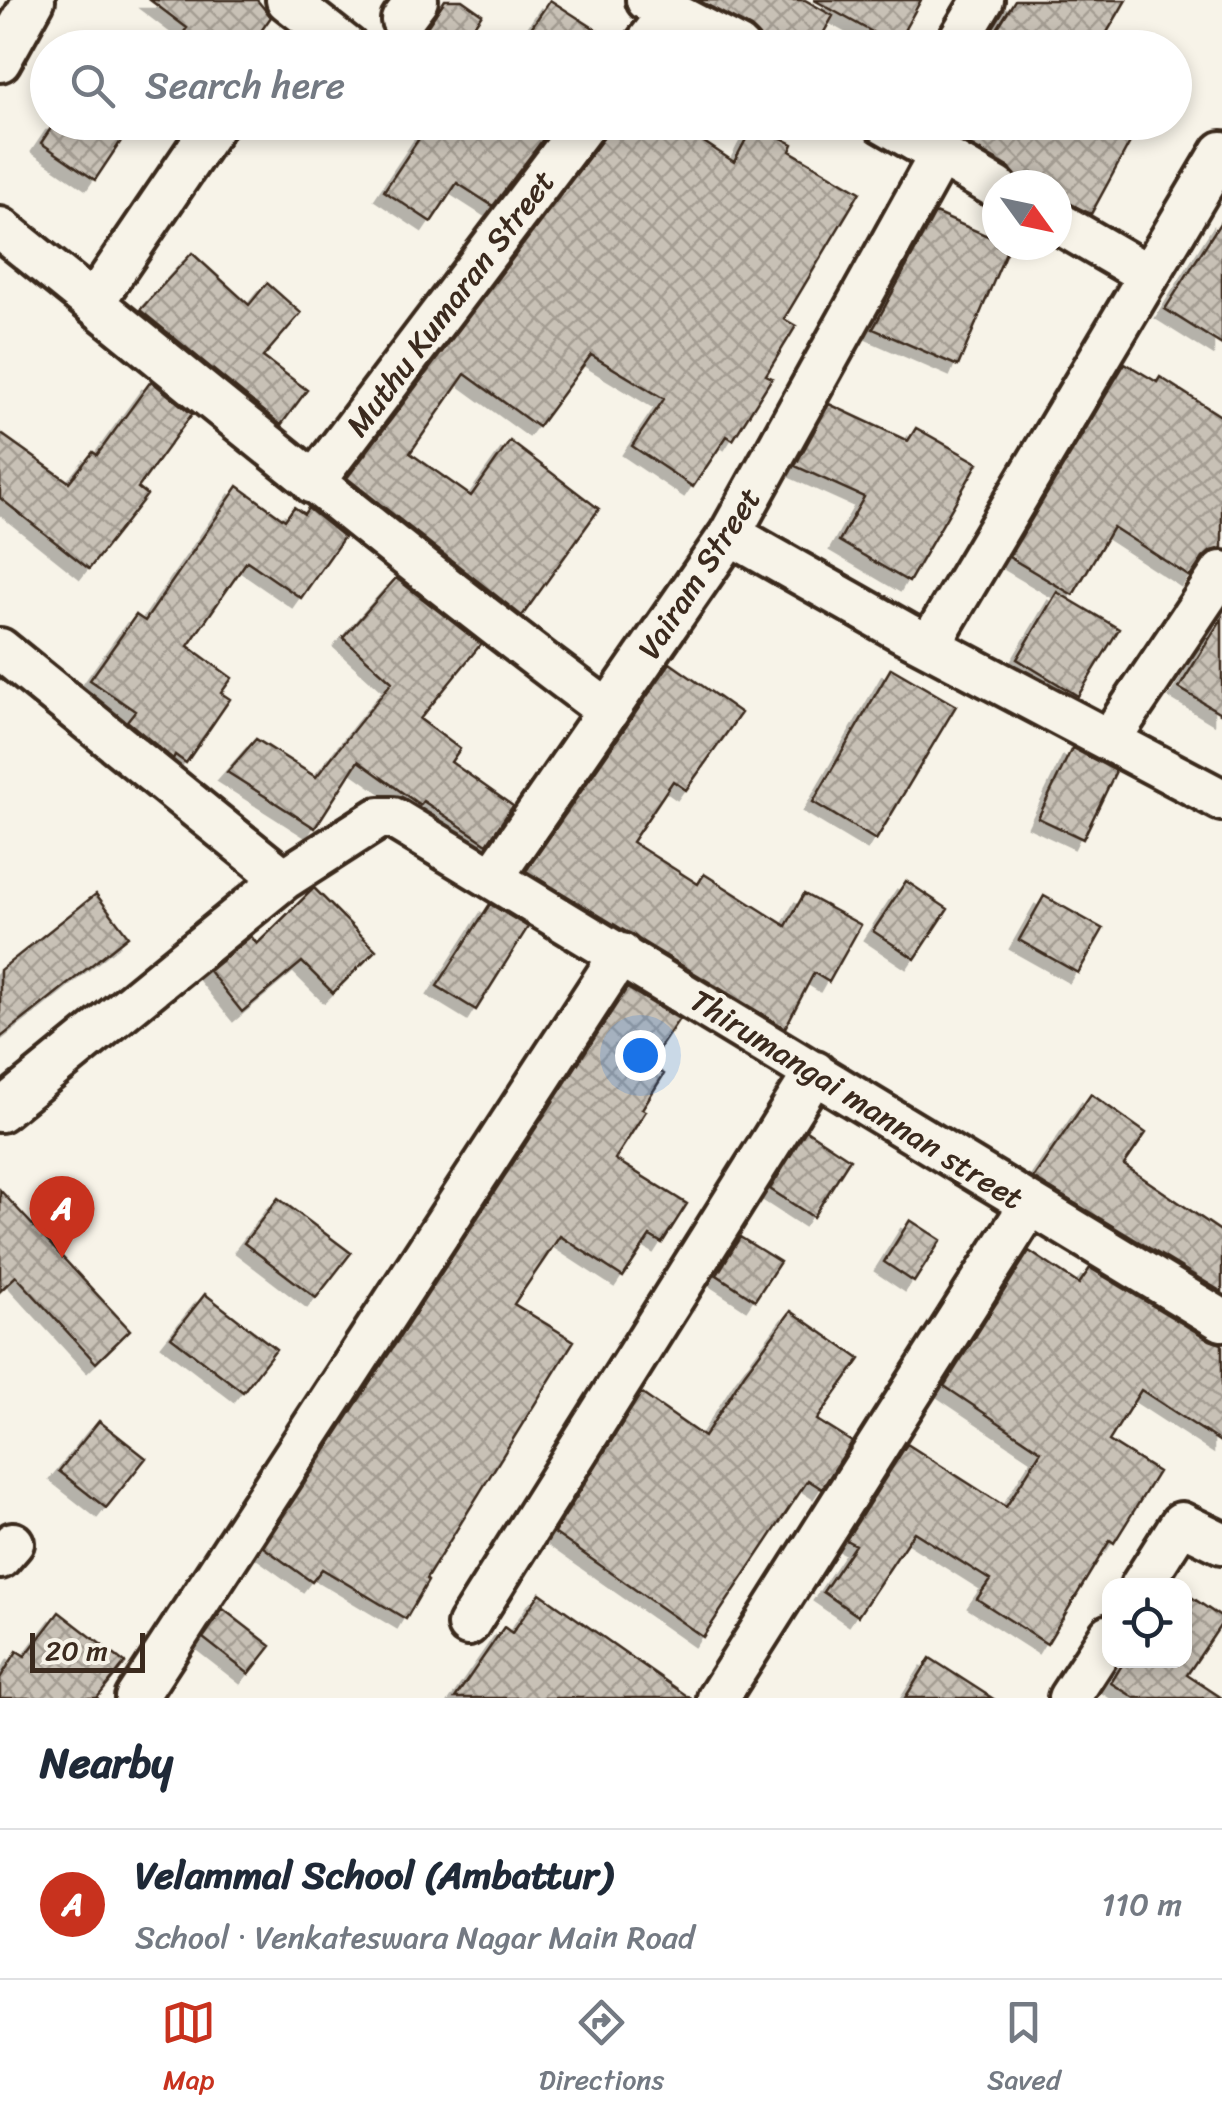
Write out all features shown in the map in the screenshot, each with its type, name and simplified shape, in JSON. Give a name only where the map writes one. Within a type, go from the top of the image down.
[{"type":"street","points":[[0,62],[34,0]]},
{"type":"street","points":[[287,0],[325,30]]},
{"type":"street","points":[[965,30],[983,0]]},
{"type":"street","points":[[649,30],[658,6],[704,30]]},
{"type":"street","points":[[93,303],[204,140]]},
{"type":"street","name":"Muthu Kumaran Street","points":[[313,483],[572,140]]},
{"type":"street","name":"Vairam Street","points":[[493,876],[730,534],[910,140]]},
{"type":"street","points":[[922,140],[982,178]]},
{"type":"street","points":[[930,644],[1148,275],[1215,179]]},
{"type":"street","points":[[0,228],[313,483],[608,711]]},
{"type":"street","points":[[1072,231],[1148,275]]},
{"type":"street","points":[[730,534],[1222,800]]},
{"type":"street","points":[[1109,740],[1222,572]]},
{"type":"street","points":[[0,649],[284,880]]},
{"type":"street","points":[[0,1112],[284,880],[379,818],[393,818],[493,876]]},
{"type":"street","name":"Thirumangai mannan street","points":[[493,876],[1222,1320]]},
{"type":"street","points":[[136,1698],[621,954]]},
{"type":"street","points":[[468,1624],[815,1072]]},
{"type":"street","points":[[718,1698],[1030,1206]]},
{"type":"street","points":[[1146,1578],[1181,1523],[1222,1543]]},
{"type":"street","points":[[1069,1698],[1102,1647]]},
{"type":"building","points":[[150,0],[257,0],[271,17],[262,30],[187,28]]},
{"type":"building","points":[[445,0],[462,0],[482,14],[471,30],[425,30]]},
{"type":"building","points":[[550,0],[597,30],[530,30]]},
{"type":"building","points":[[698,0],[805,0],[833,16],[825,30],[751,28]]},
{"type":"building","points":[[814,0],[921,0],[904,30],[869,30]]},
{"type":"building","points":[[1015,0],[1126,0],[1108,30],[996,30]]},
{"type":"building","points":[[43,140],[121,141],[95,180],[41,143]]},
{"type":"building","points":[[418,140],[542,140],[493,206],[457,183],[431,222],[384,191]]},
{"type":"building","points":[[602,140],[701,140],[734,162],[746,140],[785,140],[793,144],[790,151],[860,192],[784,319],[796,326],[766,375],[772,378],[733,440],[727,436],[693,487],[632,446],[664,399],[591,355],[538,427],[465,374],[410,453],[471,496],[510,441],[599,509],[522,616],[347,478]]},
{"type":"building","points":[[966,140],[1131,140],[1091,214],[1072,205],[1072,170],[1010,168]]},
{"type":"building","points":[[935,213],[982,233],[982,260],[1003,260],[958,366],[873,329]]},
{"type":"building","points":[[1222,220],[1222,345],[1165,309]]},
{"type":"building","points":[[192,253],[249,305],[267,283],[301,313],[263,357],[307,390],[281,425],[140,310]]},
{"type":"building","points":[[1125,363],[1157,382],[1160,377],[1222,417],[1222,548],[1203,558],[1190,577],[1113,527],[1073,595],[1009,557]]},
{"type":"building","points":[[151,381],[192,414],[138,488],[147,495],[89,569],[0,498],[0,433],[69,482],[93,452],[97,455]]},
{"type":"building","points":[[829,404],[908,441],[916,428],[978,463],[909,582],[839,541],[864,497],[795,466]]},
{"type":"building","points":[[238,486],[285,520],[294,507],[304,514],[308,508],[344,537],[301,598],[247,561],[188,646],[232,678],[221,693],[230,699],[186,763],[175,755],[173,759],[127,721],[135,711],[90,680],[136,615],[145,621]]},
{"type":"building","points":[[396,578],[481,644],[420,719],[460,749],[451,762],[513,806],[487,844],[423,801],[420,805],[358,761],[315,828],[227,772],[256,739],[316,777],[392,682],[343,638]]},
{"type":"building","points":[[1057,592],[1119,629],[1078,696],[1017,659]]},
{"type":"building","points":[[1222,618],[1222,714],[1179,688]]},
{"type":"building","points":[[670,663],[741,713],[686,790],[673,781],[632,842],[698,884],[704,874],[786,926],[804,894],[861,925],[829,982],[814,973],[785,1028],[526,871]]},
{"type":"building","points":[[891,668],[956,706],[876,840],[813,802]]},
{"type":"building","points":[[1072,748],[1116,771],[1083,839],[1038,818]]},
{"type":"building","points":[[906,881],[948,909],[915,959],[873,931]]},
{"type":"building","points":[[314,888],[376,950],[333,993],[302,962],[242,1012],[209,971],[251,936],[257,944]]},
{"type":"building","points":[[96,894],[128,936],[0,1038],[0,970]]},
{"type":"building","points":[[1044,896],[1103,929],[1078,973],[1019,940]]},
{"type":"building","points":[[490,904],[528,927],[476,1010],[437,986]]},
{"type":"building","points":[[627,988],[679,1019],[649,1064],[664,1074],[615,1159],[687,1204],[662,1243],[650,1236],[623,1277],[560,1236],[514,1304],[574,1341],[426,1579],[406,1619],[322,1569],[312,1582],[263,1547]]},
{"type":"building","points":[[1091,1094],[1146,1133],[1124,1165],[1222,1232],[1222,1292],[1033,1178]]},
{"type":"building","points":[[806,1130],[850,1159],[813,1217],[770,1189]]},
{"type":"building","points":[[0,1190],[130,1330],[96,1363],[16,1276],[0,1291]]},
{"type":"building","points":[[278,1198],[351,1253],[316,1298],[244,1243]]},
{"type":"building","points":[[910,1220],[941,1240],[914,1282],[884,1262]]},
{"type":"building","points":[[740,1237],[780,1262],[755,1300],[717,1275]]},
{"type":"building","points":[[1029,1251],[1079,1284],[1090,1268],[1222,1344],[1222,1443],[1141,1390],[1109,1441],[1158,1472],[1114,1543],[1110,1540],[1047,1644],[977,1599],[990,1580],[914,1532],[858,1616],[823,1592],[855,1545],[846,1540],[907,1444],[1006,1507],[1041,1451],[944,1386]]},
{"type":"building","points":[[205,1294],[276,1349],[243,1392],[171,1337]]},
{"type":"building","points":[[791,1311],[860,1359],[817,1420],[852,1442],[822,1489],[808,1480],[703,1637],[554,1533],[641,1393],[704,1437]]},
{"type":"building","points":[[99,1421],[146,1458],[106,1508],[59,1471]]},
{"type":"building","points":[[540,1593],[690,1698],[455,1698],[504,1627],[512,1633]]},
{"type":"building","points":[[1192,1597],[1222,1618],[1192,1668]]},
{"type":"building","points":[[223,1609],[271,1646],[249,1674],[203,1638]]},
{"type":"building","points":[[59,1612],[125,1663],[97,1698],[0,1698],[0,1678],[17,1651],[25,1656]]},
{"type":"building","points":[[930,1658],[992,1698],[905,1698]]},
{"type":"building","points":[[1120,1668],[1192,1668],[1187,1675],[1222,1698],[1135,1698],[1111,1683]]},
{"type":"place","name":"Velammal School (Ambattur)","points":[[62,1258]]}]
